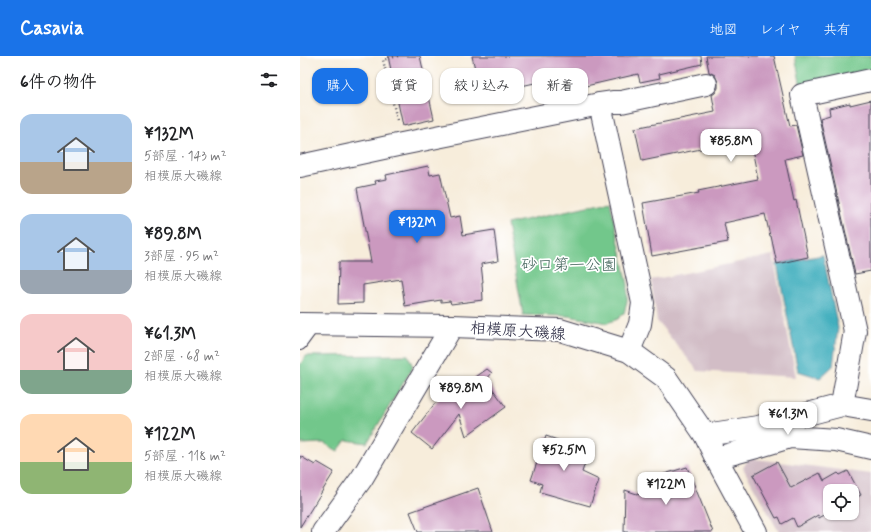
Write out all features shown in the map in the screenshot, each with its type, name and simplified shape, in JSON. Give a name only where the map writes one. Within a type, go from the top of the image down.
[{"type":"street","points":[[842,405],[863,332],[802,95],[871,80]]},
{"type":"street","points":[[300,166],[600,104],[621,102],[706,84]]},
{"type":"street","points":[[600,104],[643,303],[640,324],[629,352]]},
{"type":"street","name":"相模原大磯線","points":[[307,325],[452,326],[560,330],[629,352],[666,378],[705,435],[756,532]]},
{"type":"street","points":[[323,532],[362,478],[452,326]]},
{"type":"street","points":[[705,435],[758,427],[842,405],[871,410]]},
{"type":"street","points":[[716,458],[790,436],[836,440],[871,448]]},
{"type":"lane","points":[[300,344],[307,325]]},
{"type":"path","points":[[398,56],[383,60],[402,144]]},
{"type":"shaded area","points":[[773,255],[796,377],[698,371],[657,321],[651,280]]},
{"type":"shaded area","points":[[749,458],[871,474],[871,532],[779,532],[743,468]]},
{"type":"green space","points":[[795,56],[871,56],[871,71],[801,87]]},
{"type":"green space","name":"砂口第一公園","points":[[610,201],[628,285],[627,301],[624,313],[618,319],[607,323],[568,316],[523,315],[507,224]]},
{"type":"green space","points":[[408,355],[413,367],[367,443],[346,440],[338,451],[324,443],[300,444],[300,365],[306,356]]},
{"type":"water","points":[[823,255],[838,328],[833,366],[820,378],[798,371],[777,264]]},
{"type":"building","points":[[388,56],[420,56],[423,68],[391,68]]},
{"type":"building","points":[[472,56],[701,56],[702,64],[659,74],[660,78],[640,82],[638,74],[588,85],[588,68],[532,68],[532,84],[524,85],[524,68],[475,68]]},
{"type":"building","points":[[706,56],[774,56],[790,126],[796,125],[803,155],[785,159],[794,201],[796,200],[808,257],[777,264],[765,214],[724,223],[728,242],[652,256],[643,203],[699,193],[698,191],[758,179],[750,139],[642,161],[635,128],[715,112],[712,95],[718,88],[718,82],[715,75],[709,72]]},
{"type":"building","points":[[871,100],[871,271],[855,274],[820,118],[830,115],[829,108]]},
{"type":"building","points":[[398,104],[431,104],[434,119],[403,126]]},
{"type":"building","points":[[428,166],[430,175],[440,173],[450,218],[460,216],[463,235],[494,230],[498,261],[481,264],[483,300],[451,304],[450,301],[441,302],[441,300],[405,306],[401,279],[363,285],[363,303],[338,304],[339,262],[371,262],[357,188],[376,184],[375,181],[387,179],[386,175]]},
{"type":"building","points":[[487,369],[492,373],[486,380],[506,407],[466,436],[459,414],[432,449],[412,433],[443,393],[448,397]]},
{"type":"building","points":[[546,436],[589,451],[582,472],[599,480],[590,506],[540,492],[542,484],[531,480]]},
{"type":"building","points":[[300,456],[315,465],[317,462],[334,472],[300,527]]},
{"type":"building","points":[[777,462],[791,488],[820,473],[824,481],[838,473],[840,475],[848,471],[855,484],[823,484],[823,516],[819,518],[818,515],[797,527],[793,518],[782,524],[779,517],[776,518],[753,475]]},
{"type":"building","points":[[687,467],[713,532],[624,532],[625,490],[640,495],[648,479]]},
{"type":"building","points":[[478,488],[493,532],[418,532],[410,512]]}]
